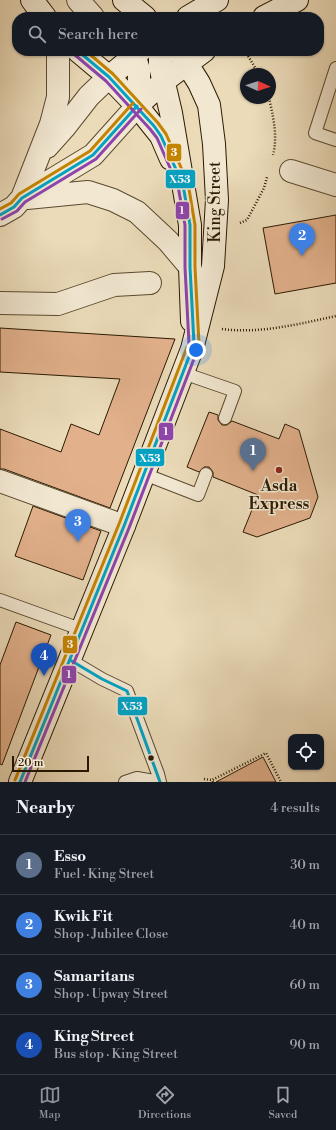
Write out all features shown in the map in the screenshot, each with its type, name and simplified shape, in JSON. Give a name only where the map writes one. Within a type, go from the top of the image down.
[{"type":"street","points":[[32,0],[41,12]]},
{"type":"street","points":[[78,0],[89,12]]},
{"type":"street","points":[[124,0],[140,12]]},
{"type":"street","points":[[197,12],[217,0]]},
{"type":"street","points":[[274,12],[297,0]]},
{"type":"street","points":[[22,198],[51,124],[58,97],[58,56]]},
{"type":"street","name":"King Street","points":[[84,56],[109,76],[137,106],[161,136],[183,185]]},
{"type":"street","points":[[39,156],[64,128],[89,96],[130,56]]},
{"type":"street","points":[[135,56],[139,70],[137,106]]},
{"type":"street","name":"King Street","points":[[160,56],[160,66],[171,113],[190,225],[190,267],[194,344]]},
{"type":"street","points":[[0,215],[14,207],[22,198],[93,155],[137,106],[164,81],[182,57]]},
{"type":"street","name":"King Street","points":[[20,782],[83,630],[194,344],[213,266],[217,200],[214,144],[209,105],[199,84],[182,57]]},
{"type":"street","points":[[292,171],[336,185]]},
{"type":"street","points":[[22,198],[88,192],[114,200],[137,212],[168,241],[190,267]]},
{"type":"street","points":[[0,303],[58,304],[114,285],[150,283]]},
{"type":"street","points":[[0,481],[124,526]]},
{"type":"lane","points":[[336,68],[315,133],[336,140]]},
{"type":"lane","points":[[183,373],[235,391],[225,418]]},
{"type":"lane","points":[[144,474],[198,495],[206,474]]},
{"type":"lane","points":[[0,600],[83,630]]},
{"type":"lane","points":[[70,660],[102,679],[127,691],[160,782],[137,778],[125,782]]},
{"type":"path","points":[[248,56],[255,68]]},
{"type":"path","points":[[270,104],[274,118],[275,140],[275,147],[271,160]]},
{"type":"path","points":[[216,234],[247,220],[264,188],[268,174]]},
{"type":"path","points":[[220,328],[250,331],[301,324],[336,316]]},
{"type":"path","points":[[204,778],[213,781],[266,753],[281,782]]},
{"type":"building","points":[[336,215],[336,283],[275,294],[263,228]]},
{"type":"building","points":[[0,328],[175,339],[110,508],[4,469],[0,469],[0,429],[61,452],[71,424],[99,435],[120,379],[0,372]]},
{"type":"building","points":[[209,412],[218,415],[218,420],[222,425],[227,425],[232,421],[279,439],[285,424],[299,430],[318,497],[310,518],[257,537],[243,532],[258,495],[213,477],[213,472],[209,467],[204,467],[199,472],[187,467]]},
{"type":"building","points":[[33,506],[101,531],[83,580],[15,556]]},
{"type":"building","points":[[16,622],[51,635],[2,765],[0,764],[0,665]]},
{"type":"building","points":[[263,757],[276,782],[216,782]]},
{"type":"transit line","name":"1","points":[[76,56],[106,81],[150,129],[157,138],[178,186],[185,225],[185,267],[189,344]]},
{"type":"transit line","name":"X53","points":[[84,56],[109,77],[154,126],[161,136],[183,185],[190,225],[190,267],[194,344]]},
{"type":"transit line","name":"3","points":[[92,56],[113,74],[158,123],[166,134],[188,183],[195,225],[195,267],[199,344]]},
{"type":"transit line","name":"3","points":[[0,209],[11,203],[19,194],[90,151],[133,103]]},
{"type":"transit line","name":"X53","points":[[0,215],[14,207],[22,198],[93,155],[137,106]]},
{"type":"transit line","name":"1","points":[[2,219],[17,211],[25,202],[96,159],[141,109]]},
{"type":"transit line","name":"3","points":[[15,780],[119,524],[187,347]]},
{"type":"transit line","name":"X53","points":[[20,782],[124,526],[192,349]]},
{"type":"transit line","name":"1","points":[[25,782],[129,528],[197,351]]},
{"type":"transit line","name":"X53","points":[[70,660],[102,679],[127,691],[160,782]]},
{"type":"place","name":"Kwik Fit","points":[[302,256]]},
{"type":"place","name":"Asda Express","points":[[279,470]]},
{"type":"place","name":"Esso","points":[[253,471]]},
{"type":"place","name":"Samaritans","points":[[78,542]]},
{"type":"place","name":"King Street","points":[[44,676]]}]
